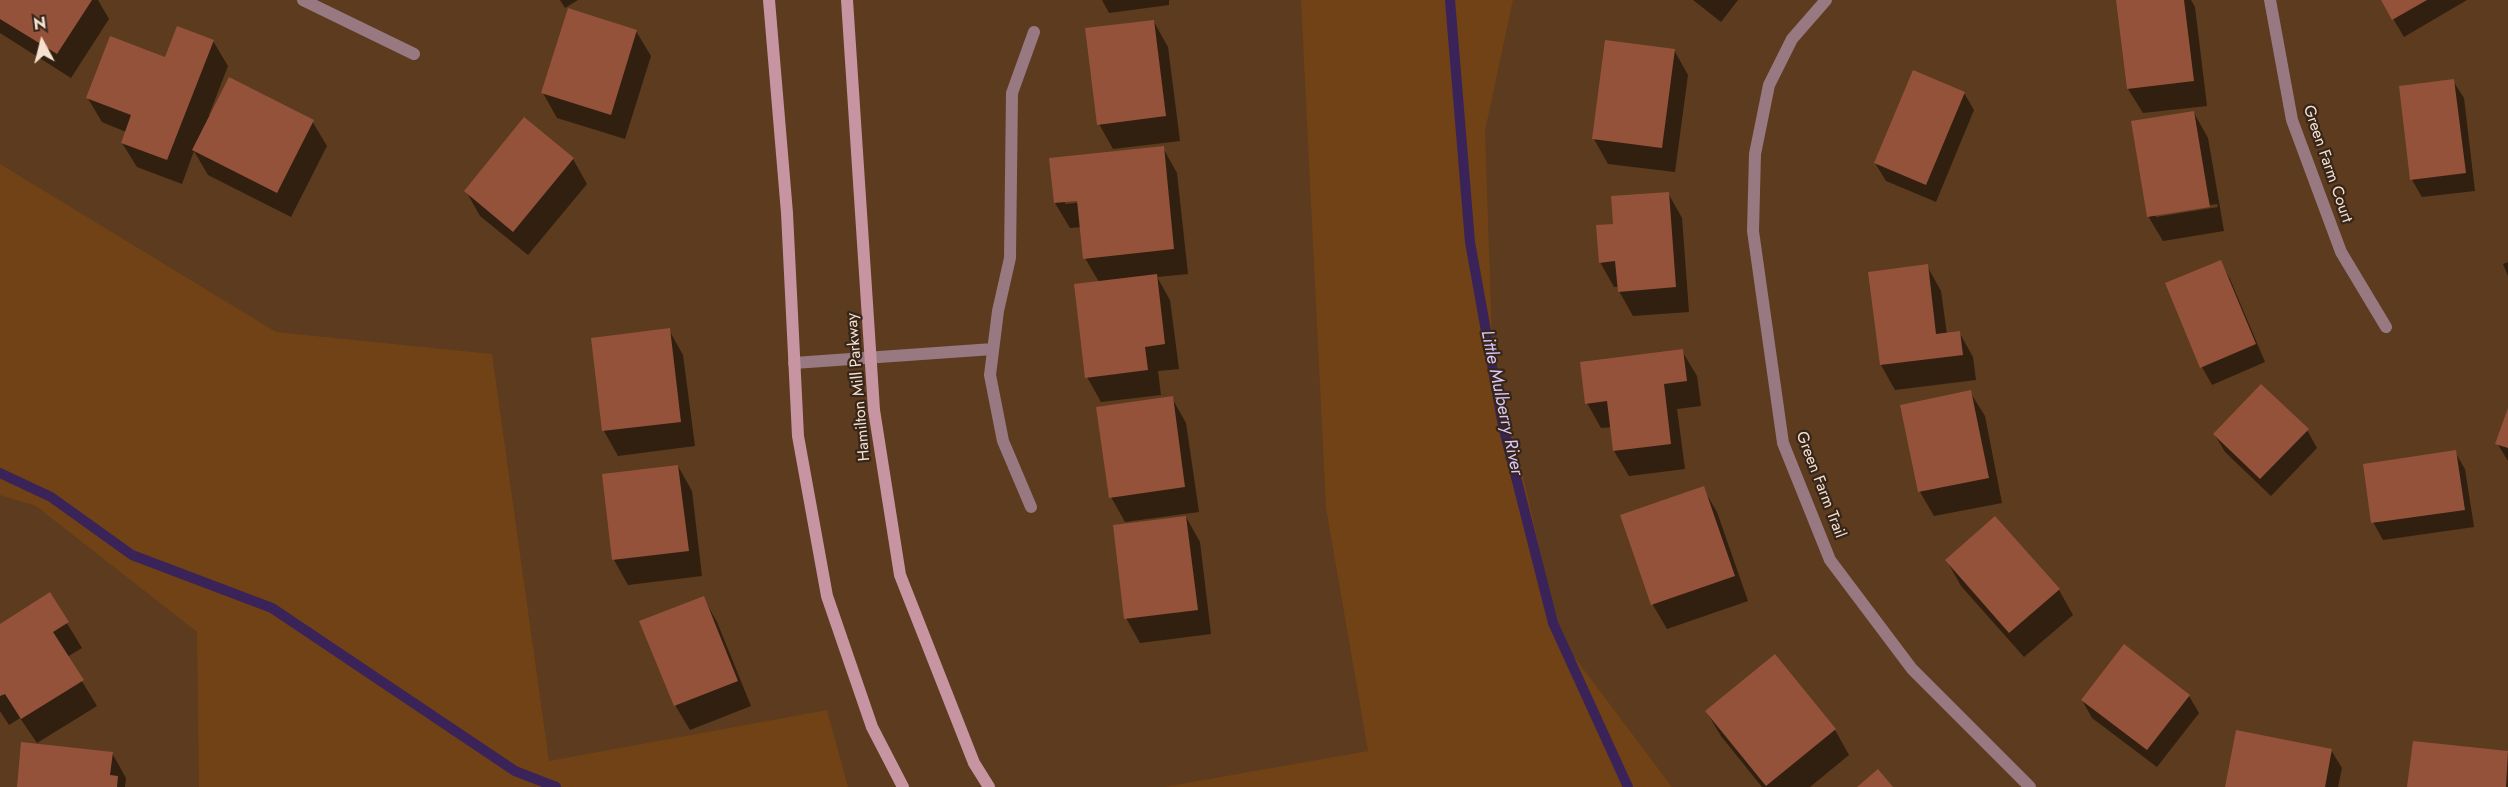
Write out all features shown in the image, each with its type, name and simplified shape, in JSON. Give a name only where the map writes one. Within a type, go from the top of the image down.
[{"type":"street","points":[[303,0],[414,54]]},
{"type":"street","points":[[769,0],[787,213],[798,436],[827,596],[872,727],[903,787]]},
{"type":"street","name":"Hamilton Mill Parkway","points":[[847,0],[874,410],[900,574],[974,763],[989,787]]},
{"type":"street","name":"Green Farm Trail","points":[[1826,0],[1792,39],[1769,85],[1755,154],[1753,231],[1783,443],[1830,560],[1912,669],[2030,787]]},
{"type":"street","name":"Green Farm Court","points":[[2270,0],[2292,120],[2341,252],[2386,327]]},
{"type":"street","points":[[1031,507],[1003,441],[990,375],[998,311],[1010,258],[1012,93],[1034,32]]},
{"type":"street","points":[[794,363],[993,349]]},
{"type":"shaded area","points":[[1301,0],[1513,0],[1485,131],[1492,339],[1560,638],[1672,787],[1164,787],[1368,751],[1326,508]]},
{"type":"shaded area","points":[[0,164],[276,332],[492,354],[549,761],[827,710],[848,787],[199,787],[197,632],[36,506],[0,495]]},
{"type":"building","points":[[0,0],[92,0],[57,54],[0,19]]},
{"type":"building","points":[[2116,0],[2184,0],[2194,81],[2127,89]]},
{"type":"building","points":[[2381,0],[2427,0],[2392,20]]},
{"type":"building","points":[[568,8],[637,30],[611,115],[541,93]]},
{"type":"building","points":[[1154,20],[1166,116],[1097,125],[1085,28]]},
{"type":"building","points":[[177,26],[214,40],[167,160],[121,143],[131,115],[86,98],[110,36],[165,57]]},
{"type":"building","points":[[1605,40],[1675,49],[1662,148],[1592,139]]},
{"type":"building","points":[[1913,70],[1965,92],[1926,185],[1874,163]]},
{"type":"building","points":[[229,77],[314,120],[277,193],[192,150]]},
{"type":"building","points":[[2454,79],[2466,173],[2410,180],[2399,86]]},
{"type":"building","points":[[2194,111],[2210,207],[2147,217],[2131,121]]},
{"type":"building","points":[[524,117],[574,158],[513,232],[464,191]]},
{"type":"building","points":[[1164,146],[1174,249],[1083,259],[1077,201],[1054,203],[1049,158]]},
{"type":"building","points":[[1669,192],[1676,287],[1618,292],[1615,261],[1599,263],[1596,225],[1613,224],[1611,196]]},
{"type":"building","points":[[2221,260],[2256,344],[2200,368],[2165,283]]},
{"type":"building","points":[[1928,264],[1936,334],[1960,331],[1963,355],[1880,365],[1868,272]]},
{"type":"building","points":[[1157,274],[1165,344],[1145,347],[1148,370],[1085,378],[1074,284]]},
{"type":"building","points":[[670,328],[681,422],[602,431],[591,338]]},
{"type":"building","points":[[1683,349],[1687,381],[1664,384],[1671,444],[1613,451],[1607,401],[1585,404],[1580,362]]},
{"type":"building","points":[[2261,384],[2309,429],[2260,479],[2213,434]]},
{"type":"building","points":[[1971,390],[1989,478],[1918,492],[1900,405]]},
{"type":"building","points":[[1173,396],[1185,487],[1109,498],[1096,407]]},
{"type":"building","points":[[2508,408],[2508,448],[2495,444]]},
{"type":"building","points":[[2456,450],[2465,510],[2371,523],[2363,464]]},
{"type":"building","points":[[678,465],[689,551],[612,560],[602,474]]},
{"type":"building","points":[[1704,486],[1735,576],[1651,605],[1620,515]]},
{"type":"building","points":[[1186,516],[1198,610],[1124,619],[1113,525]]},
{"type":"building","points":[[1995,516],[2060,589],[2009,633],[1945,560]]},
{"type":"building","points":[[50,592],[69,622],[53,632],[84,680],[21,719],[5,694],[0,696],[0,624]]},
{"type":"building","points":[[704,596],[738,681],[674,706],[639,621]]},
{"type":"building","points":[[2124,644],[2190,695],[2147,750],[2081,700]]},
{"type":"building","points":[[1775,654],[1836,729],[1766,786],[1705,711]]},
{"type":"building","points":[[2236,730],[2332,749],[2325,787],[2225,787]]},
{"type":"building","points":[[2413,741],[2508,751],[2506,787],[2407,787]]},
{"type":"building","points":[[21,742],[113,752],[110,775],[118,776],[117,787],[17,787]]},
{"type":"building","points":[[1878,769],[1893,787],[1857,787]]},
{"type":"waterway","name":"Little Mulberry River","points":[[1450,0],[1470,242],[1503,426],[1553,623],[1628,787]]},
{"type":"waterway","points":[[0,473],[51,497],[132,555],[272,608],[515,771],[556,787]]}]
